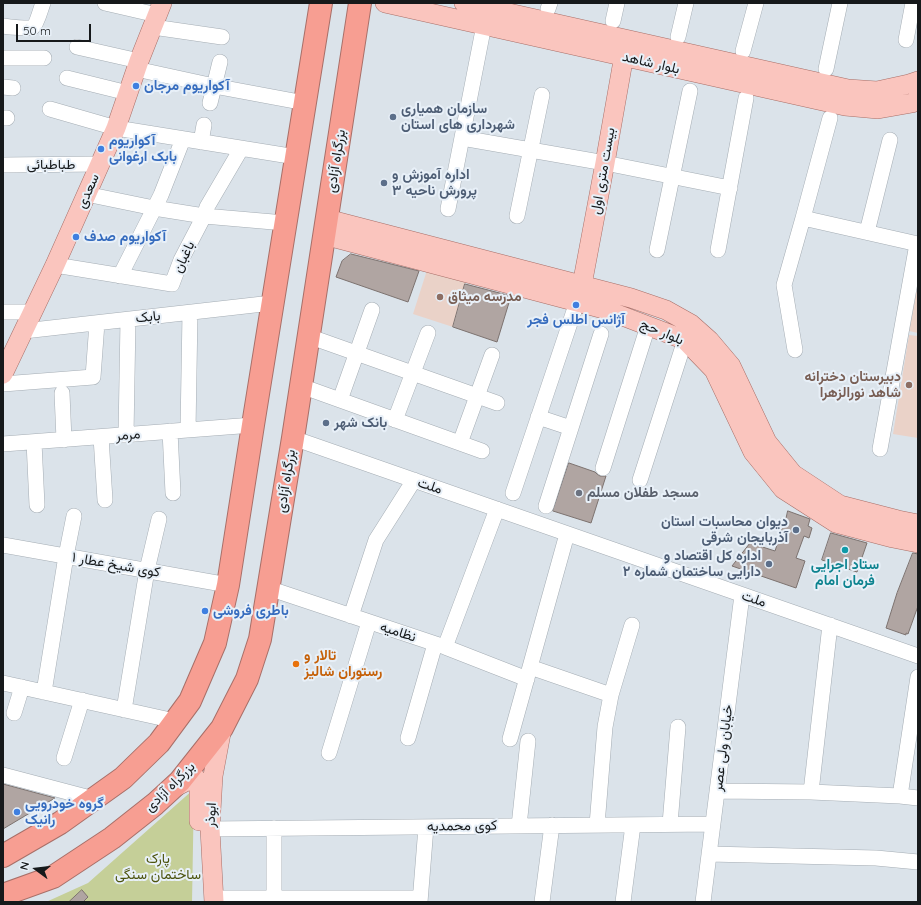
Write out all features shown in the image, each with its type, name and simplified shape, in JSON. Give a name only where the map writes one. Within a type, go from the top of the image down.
[{"type":"highway","points":[[3,856],[60,823],[123,778],[159,743],[190,701],[215,643],[228,585],[321,3]]},
{"type":"highway","name":"بزرگراه آزادی","points":[[13,902],[112,838],[180,781],[222,728],[247,679],[260,639],[326,227],[360,3]]},
{"type":"highway","name":"بزرگراه آزادی","points":[[3,895],[53,877]]},
{"type":"main road","name":"بلوار شاهد","points":[[389,3],[484,25],[625,48]]},
{"type":"main road","name":"بلوار شاهد","points":[[473,4],[625,48],[845,106],[878,108],[918,100]]},
{"type":"main road","name":"سعدی","points":[[3,374],[55,266],[116,128],[157,15]]},
{"type":"main road","name":"بیست متری اول","points":[[579,293],[605,164],[625,48]]},
{"type":"main road","name":"بلوار شاهد","points":[[834,103],[848,89],[877,91],[918,81]]},
{"type":"main road","name":"بلوار حج","points":[[326,227],[579,293],[631,298],[666,310],[691,324],[710,340],[731,366],[768,442],[793,474],[821,503],[836,523],[918,543]]},
{"type":"main road","name":"بلوار حج","points":[[579,293],[604,309],[685,340],[714,370],[753,452],[783,489],[821,503],[840,505],[918,524]]},
{"type":"main road","name":"ابوذر","points":[[205,829],[222,728]]},
{"type":"main road","name":"ابوذر","points":[[172,788],[195,777],[199,784],[205,829],[210,901]]},
{"type":"street","points":[[3,26],[33,27],[36,24],[43,3]]},
{"type":"street","points":[[106,3],[157,15],[222,37]]},
{"type":"street","points":[[613,21],[617,3]]},
{"type":"street","points":[[678,37],[686,3]]},
{"type":"street","points":[[743,51],[756,3]]},
{"type":"street","points":[[826,69],[840,3]]},
{"type":"street","points":[[906,40],[913,3]]},
{"type":"street","points":[[448,209],[484,25]]},
{"type":"street","points":[[77,47],[214,86],[305,103]]},
{"type":"street","points":[[3,58],[44,58]]},
{"type":"street","points":[[210,103],[220,62]]},
{"type":"street","points":[[68,78],[128,93]]},
{"type":"street","points":[[657,250],[690,91]]},
{"type":"street","points":[[517,216],[542,95]]},
{"type":"street","points":[[718,250],[746,98]]},
{"type":"street","points":[[795,350],[784,285],[834,103]]},
{"type":"street","points":[[50,109],[116,128],[296,157]]},
{"type":"street","points":[[201,142],[204,125]]},
{"type":"street","points":[[462,138],[730,188]]},
{"type":"street","points":[[120,276],[161,195],[183,139]]},
{"type":"street","points":[[867,232],[890,140]]},
{"type":"street","name":"باغبان","points":[[55,266],[172,284],[181,260],[204,216],[207,206],[241,149]]},
{"type":"street","name":"طباطبائی","points":[[3,165],[99,164]]},
{"type":"street","points":[[86,194],[154,208],[204,216],[285,223]]},
{"type":"street","points":[[803,218],[918,244],[880,449]]},
{"type":"street","points":[[513,493],[579,293]]},
{"type":"street","name":"بابک","points":[[24,331],[272,304]]},
{"type":"street","points":[[340,400],[372,310]]},
{"type":"street","points":[[3,312],[32,312]]},
{"type":"street","points":[[188,430],[190,313]]},
{"type":"street","points":[[126,435],[128,320]]},
{"type":"street","points":[[3,384],[94,377],[97,323]]},
{"type":"street","points":[[602,468],[648,326]]},
{"type":"street","points":[[395,420],[428,333]]},
{"type":"street","points":[[546,506],[601,334]]},
{"type":"street","points":[[308,336],[497,403]]},
{"type":"street","points":[[640,480],[685,340]]},
{"type":"street","points":[[460,443],[492,355]]},
{"type":"street","points":[[301,386],[482,451]]},
{"type":"street","points":[[62,394],[64,440]]},
{"type":"street","points":[[538,417],[571,428]]},
{"type":"street","name":"مرمر","points":[[3,444],[253,425]]},
{"type":"street","points":[[170,431],[173,493]]},
{"type":"street","points":[[101,437],[105,500]]},
{"type":"street","name":"ملت","points":[[292,438],[918,656]]},
{"type":"street","points":[[34,442],[37,505]]},
{"type":"street","points":[[351,616],[376,540],[414,480]]},
{"type":"street","points":[[408,738],[440,646],[497,509]]},
{"type":"street","points":[[44,692],[74,516]]},
{"type":"street","points":[[124,710],[147,570],[159,519]]},
{"type":"street","points":[[510,739],[567,534]]},
{"type":"street","name":"کوی شیخ عطار ۱","points":[[3,545],[228,585]]},
{"type":"street","name":"نظامیه","points":[[268,588],[440,646],[529,673],[612,695]]},
{"type":"street","name":"خیابان ولی عصر","points":[[703,902],[742,595]]},
{"type":"street","points":[[329,753],[369,622]]},
{"type":"street","points":[[597,825],[605,727],[612,695],[632,625]]},
{"type":"street","points":[[811,792],[830,625]]},
{"type":"street","points":[[900,796],[918,677]]},
{"type":"street","points":[[3,683],[175,722]]},
{"type":"street","points":[[14,713],[22,687]]},
{"type":"street","points":[[64,758],[82,700]]},
{"type":"street","points":[[670,824],[678,727]]},
{"type":"street","points":[[519,826],[528,741]]},
{"type":"street","points":[[3,775],[94,799]]},
{"type":"street","points":[[717,791],[811,792],[918,798]]},
{"type":"street","name":"کوی محمدیه","points":[[205,829],[713,824]]},
{"type":"street","points":[[623,902],[633,825]]},
{"type":"street","points":[[542,902],[552,826]]},
{"type":"street","points":[[210,901],[420,900],[426,827]]},
{"type":"street","points":[[274,828],[274,900]]},
{"type":"street","points":[[709,854],[876,858],[918,862]]},
{"type":"shaded area","name":"مدرسه میثاق","points":[[428,267],[466,280],[453,327],[413,314]]},
{"type":"shaded area","points":[[918,282],[918,333],[909,331]]},
{"type":"shaded area","name":"دبیرستان دخترانه شاهد نورالزهرا","points":[[909,335],[918,336],[918,438],[893,434]]},
{"type":"green space","name":"پارک ساختمان سنگی","points":[[194,789],[192,902],[46,902],[88,883]]},
{"type":"building","points":[[351,254],[419,271],[408,302],[336,277],[342,261]]},
{"type":"building","points":[[465,284],[511,296],[497,342],[453,327]]},
{"type":"building","name":"مسجد طفلان مسلم","points":[[569,463],[595,472],[600,476],[606,476],[591,523],[553,511]]},
{"type":"building","name":"اداره کل اقتصاد و دارایی ساختمان شماره ۲","points":[[788,511],[810,519],[808,526],[812,528],[809,538],[804,536],[796,558],[805,561],[796,588],[732,566],[750,543],[775,551],[782,530],[777,529],[780,519],[785,521]]},
{"type":"building","name":"ستاد اجرایی فرمان امام","points":[[831,533],[867,543],[857,572],[822,560]]},
{"type":"building","points":[[913,553],[918,554],[918,606],[908,634],[906,633],[906,635],[886,628],[897,593]]},
{"type":"building","name":"گروه خودرویی رانیک","points":[[3,784],[55,798],[3,829]]},
{"type":"building","points":[[82,890],[88,897],[83,902],[69,902]]},
{"type":"place","name":"آکواریوم مرجان","points":[[136,86]]},
{"type":"place","name":"سازمان همیاری شهرداری های استان","points":[[393,117]]},
{"type":"place","name":"آکواریوم بابک ارغوانی","points":[[101,149]]},
{"type":"place","name":"اداره آموزش و پرورش ناحیه ۳","points":[[384,183]]},
{"type":"place","name":"آکواریوم صدف","points":[[76,237]]},
{"type":"place","name":"مدرسه میثاق","points":[[440,297]]},
{"type":"place","name":"آژانس اطلس فجر","points":[[576,305]]},
{"type":"place","name":"دبیرستان دخترانه شاهد نورالزهرا","points":[[909,385]]},
{"type":"place","name":"بانک شهر","points":[[326,423]]},
{"type":"place","name":"مسجد طفلان مسلم","points":[[579,493]]},
{"type":"place","name":"دیوان محاسبات استان آذربایجان شرقی","points":[[796,530]]},
{"type":"place","name":"ستاد اجرایی فرمان امام","points":[[845,550]]},
{"type":"place","name":"اداره کل اقتصاد و دارایی ساختمان شماره ۲","points":[[769,564]]},
{"type":"place","name":"باطری فروشی","points":[[205,611]]},
{"type":"place","name":"تالار و رستوران شالیز","points":[[296,664]]},
{"type":"place","name":"گروه خودرویی رانیک","points":[[17,812]]}]
